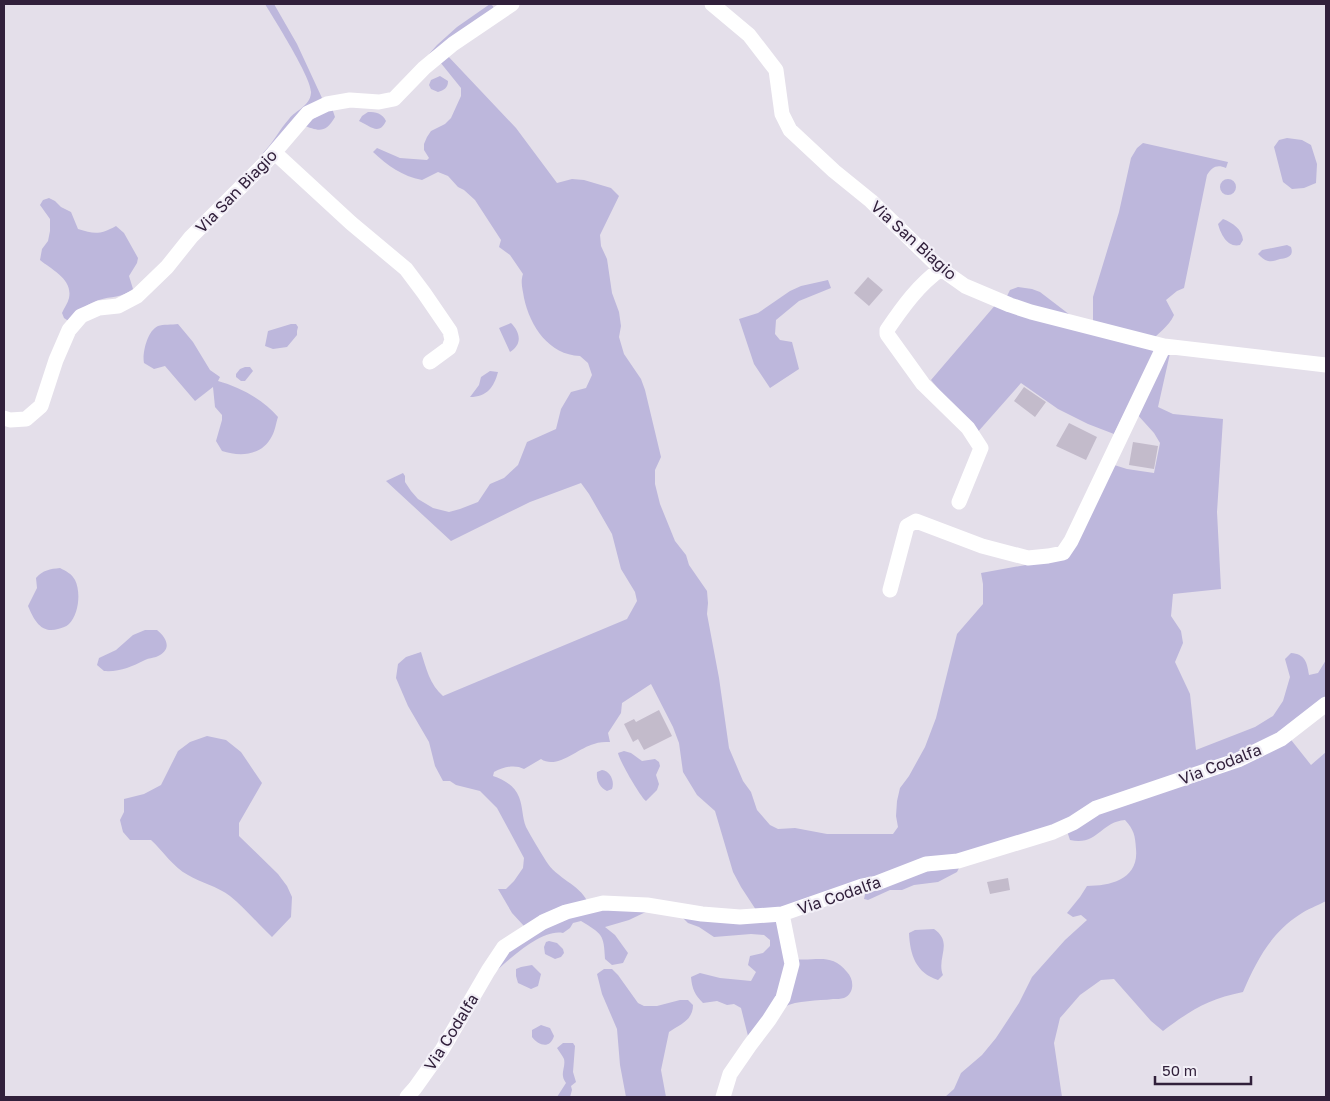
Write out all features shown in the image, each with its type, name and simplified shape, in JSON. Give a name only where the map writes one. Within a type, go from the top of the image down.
[{"type":"street","name":"Via San Biagio","points":[[4,418],[10,420],[26,419],[41,406],[56,360],[69,330],[81,316],[99,308],[118,306],[137,296],[167,267],[192,236],[230,200],[274,153],[308,113],[327,104],[350,100],[379,102],[394,99],[424,68],[453,44],[512,4]]},
{"type":"street","name":"Via San Biagio","points":[[712,4],[748,35],[776,70],[782,114],[790,130],[834,171],[871,201],[941,269],[965,286],[1010,305],[1164,346],[1326,364]]},
{"type":"street","points":[[274,153],[351,223],[406,269],[424,293],[450,332],[452,340],[449,348],[430,362]]},
{"type":"street","points":[[941,269],[929,277],[904,306],[887,330],[887,334],[923,384],[968,428],[981,448],[959,502]]},
{"type":"street","points":[[890,590],[907,526],[916,521],[982,546],[1028,558],[1063,553],[1071,541],[1164,346]]},
{"type":"street","name":"Via Codalfa","points":[[407,1097],[442,1050],[504,947],[543,922],[566,912],[603,903],[647,905],[702,914],[740,917],[782,914],[862,886],[877,883],[926,864],[958,861],[1053,832],[1073,823],[1096,808],[1238,760],[1281,739],[1326,704]]},
{"type":"street","points":[[723,1097],[730,1074],[783,998],[792,964],[782,914]]},
{"type":"shaded area","points":[[265,4],[274,4],[297,44],[322,98],[271,152],[263,153],[289,119],[305,105],[311,93],[300,63]]},
{"type":"shaded area","points":[[490,4],[494,10],[429,54],[457,27]]},
{"type":"shaded area","points":[[446,54],[516,128],[557,183],[572,179],[584,180],[611,188],[619,196],[600,235],[601,246],[607,259],[612,293],[619,312],[621,326],[619,337],[624,354],[641,379],[645,390],[661,457],[655,470],[655,484],[660,504],[675,541],[686,555],[689,565],[707,591],[707,614],[729,748],[743,781],[751,792],[757,810],[770,825],[778,829],[795,828],[827,834],[893,834],[898,827],[896,816],[900,788],[925,747],[936,718],[957,634],[983,604],[981,573],[1064,558],[1111,464],[1127,469],[1154,473],[1160,443],[1154,433],[1135,412],[1171,349],[1158,407],[1173,414],[1223,419],[1217,512],[1221,589],[1173,594],[1171,616],[1181,631],[1183,643],[1175,662],[1190,694],[1196,750],[1255,727],[1273,716],[1283,701],[1290,677],[1285,659],[1291,653],[1299,655],[1305,660],[1309,675],[1318,673],[1326,660],[1326,698],[1259,746],[1041,831],[878,881],[758,913],[733,872],[715,811],[697,795],[683,772],[679,743],[651,684],[622,703],[621,713],[608,733],[610,742],[588,746],[554,762],[547,762],[541,759],[524,769],[509,767],[494,772],[493,776],[515,789],[526,827],[550,867],[579,890],[587,901],[524,926],[512,913],[498,889],[506,889],[514,881],[523,868],[524,858],[497,808],[480,791],[456,785],[450,781],[443,781],[435,766],[429,742],[408,706],[396,678],[398,664],[406,657],[421,652],[432,681],[443,696],[627,619],[637,601],[635,592],[621,569],[612,534],[581,483],[530,502],[451,541],[386,481],[403,473],[405,482],[418,499],[433,508],[449,512],[478,502],[490,484],[504,478],[518,465],[527,442],[556,429],[561,409],[571,392],[586,388],[592,375],[588,363],[580,356],[569,354],[550,345],[536,328],[524,298],[523,274],[510,255],[499,247],[501,240],[475,200],[458,187],[448,176],[438,172],[422,180],[408,176],[384,162],[373,152],[377,148],[400,158],[427,160],[429,158],[424,150],[427,137],[431,131],[445,124],[451,118],[461,96],[461,88],[440,62]]},
{"type":"shaded area","points":[[440,76],[448,81],[448,83],[445,88],[438,92],[431,89],[429,85],[431,80]]},
{"type":"shaded area","points":[[332,108],[335,117],[325,129],[317,130],[302,125]]},
{"type":"shaded area","points":[[368,112],[383,116],[386,121],[383,126],[377,129],[359,121]]},
{"type":"shaded area","points":[[1287,138],[1302,140],[1311,145],[1317,164],[1316,183],[1304,188],[1292,189],[1283,182],[1274,147],[1279,140]]},
{"type":"shaded area","points":[[1143,143],[1228,162],[1226,168],[1215,167],[1207,175],[1184,288],[1166,300],[1174,315],[1149,344],[1157,347],[1114,434],[1058,409],[1021,383],[976,434],[931,380],[997,303],[1006,298],[1010,290],[1018,287],[1040,292],[1074,318],[1093,322],[1093,297],[1119,212],[1131,158],[1137,148]]},
{"type":"shaded area","points":[[1225,179],[1231,179],[1236,184],[1234,193],[1225,195],[1220,190],[1220,184]]},
{"type":"shaded area","points":[[49,198],[71,212],[78,229],[97,233],[116,226],[124,233],[138,258],[129,276],[133,289],[125,294],[99,300],[86,306],[70,322],[64,318],[62,313],[69,298],[68,285],[65,280],[40,260],[42,249],[48,241],[50,219],[40,205],[43,200]]},
{"type":"shaded area","points":[[1223,219],[1239,230],[1243,240],[1240,245],[1232,245],[1223,236],[1218,224]]},
{"type":"shaded area","points":[[1287,245],[1291,247],[1292,253],[1286,258],[1268,261],[1258,254],[1262,250]]},
{"type":"shaded area","points":[[828,280],[831,288],[799,301],[776,320],[775,334],[780,340],[792,342],[799,369],[770,388],[754,364],[739,319],[758,313],[790,291],[801,286]]},
{"type":"shaded area","points":[[511,323],[519,338],[517,345],[510,352],[499,328]]},
{"type":"shaded area","points":[[178,324],[193,342],[210,370],[220,377],[218,381],[251,395],[266,405],[278,417],[273,434],[268,443],[262,448],[243,454],[222,451],[216,441],[222,415],[215,407],[213,387],[195,401],[165,366],[154,369],[144,363],[146,343],[154,329],[160,325]]},
{"type":"shaded area","points":[[296,324],[298,327],[297,335],[287,347],[273,349],[265,346],[268,331]]},
{"type":"shaded area","points":[[245,367],[250,367],[253,371],[245,381],[241,381],[236,377],[236,374]]},
{"type":"shaded area","points":[[490,371],[498,372],[492,387],[481,395],[470,397],[479,385],[481,377]]},
{"type":"shaded area","points":[[60,568],[71,574],[75,580],[78,591],[78,603],[75,615],[68,625],[52,630],[39,625],[28,606],[37,588],[36,578],[47,570]]},
{"type":"shaded area","points":[[145,630],[157,630],[166,640],[165,651],[156,657],[146,659],[120,670],[104,671],[97,665],[99,658],[116,650],[133,635]]},
{"type":"shaded area","points":[[207,736],[226,740],[241,752],[262,783],[239,823],[239,836],[278,874],[292,897],[291,917],[272,937],[230,896],[183,872],[151,840],[130,840],[123,832],[120,820],[124,812],[124,799],[144,794],[161,785],[178,751],[190,742]]},
{"type":"shaded area","points":[[1288,736],[1311,765],[1326,752],[1326,901],[1302,913],[1280,931],[1265,949],[1243,992],[1200,1006],[1163,1031],[1151,1021],[1114,979],[1101,980],[1080,995],[1060,1018],[1054,1043],[1062,1097],[945,1097],[954,1089],[961,1073],[982,1055],[996,1038],[1019,1003],[1032,977],[1065,940],[1087,920],[1081,915],[1073,917],[1067,913],[1087,886],[1096,886],[1122,879],[1133,867],[1136,859],[1134,833],[1125,820],[1110,825],[1087,840],[1070,840],[1067,831],[1083,820]]},
{"type":"shaded area","points":[[624,751],[631,753],[642,761],[655,759],[659,762],[660,766],[656,775],[659,784],[657,790],[646,801],[635,786],[619,757],[618,753]]},
{"type":"shaded area","points":[[602,770],[609,774],[612,780],[612,789],[607,791],[600,786],[597,778],[597,772]]},
{"type":"shaded area","points":[[959,868],[957,872],[938,882],[914,885],[902,890],[890,890],[868,900],[864,899],[866,890],[902,874]]},
{"type":"shaded area","points":[[592,908],[652,909],[629,920],[605,927],[615,935],[628,953],[623,963],[612,965],[605,959],[603,939],[598,932],[581,921],[573,923],[563,933],[554,933],[534,941],[490,977],[506,949],[531,932]]},
{"type":"shaded area","points":[[677,912],[781,915],[794,959],[822,959],[835,962],[851,978],[852,989],[848,996],[843,998],[808,1001],[784,1007],[748,1036],[741,1008],[734,1004],[727,1005],[717,1001],[703,1003],[694,992],[691,977],[700,973],[720,978],[751,981],[756,972],[748,965],[750,956],[763,953],[770,946],[770,940],[764,935],[751,934],[714,937],[699,927],[688,923]]},
{"type":"shaded area","points":[[934,929],[940,934],[944,945],[941,963],[943,975],[938,980],[930,977],[919,968],[911,949],[909,933],[915,930]]},
{"type":"shaded area","points":[[546,942],[557,943],[563,949],[564,953],[561,957],[555,959],[545,954],[544,947]]},
{"type":"shaded area","points":[[532,965],[541,974],[538,986],[531,989],[518,983],[516,969]]},
{"type":"shaded area","points":[[604,969],[612,969],[638,1003],[644,1006],[657,1006],[680,1000],[688,1000],[693,1005],[689,1018],[669,1032],[661,1070],[666,1097],[626,1097],[620,1065],[617,1029],[602,994],[597,974]]},
{"type":"shaded area","points":[[541,1025],[550,1028],[554,1036],[550,1043],[544,1045],[532,1037],[532,1030]]},
{"type":"shaded area","points":[[563,1043],[573,1043],[575,1046],[573,1072],[576,1082],[571,1086],[570,1097],[557,1097],[566,1083],[563,1077],[564,1059],[557,1048]]},
{"type":"building","points":[[868,277],[883,290],[869,306],[854,293]]},
{"type":"building","points":[[1024,387],[1046,402],[1035,417],[1014,401]]},
{"type":"building","points":[[1069,423],[1097,437],[1086,460],[1056,446]]},
{"type":"building","points":[[1133,442],[1158,446],[1154,469],[1129,465]]},
{"type":"building","points":[[659,710],[672,736],[644,750],[638,739],[633,742],[624,724],[634,719],[636,722]]},
{"type":"building","points":[[1008,878],[1010,890],[990,894],[987,882]]}]
